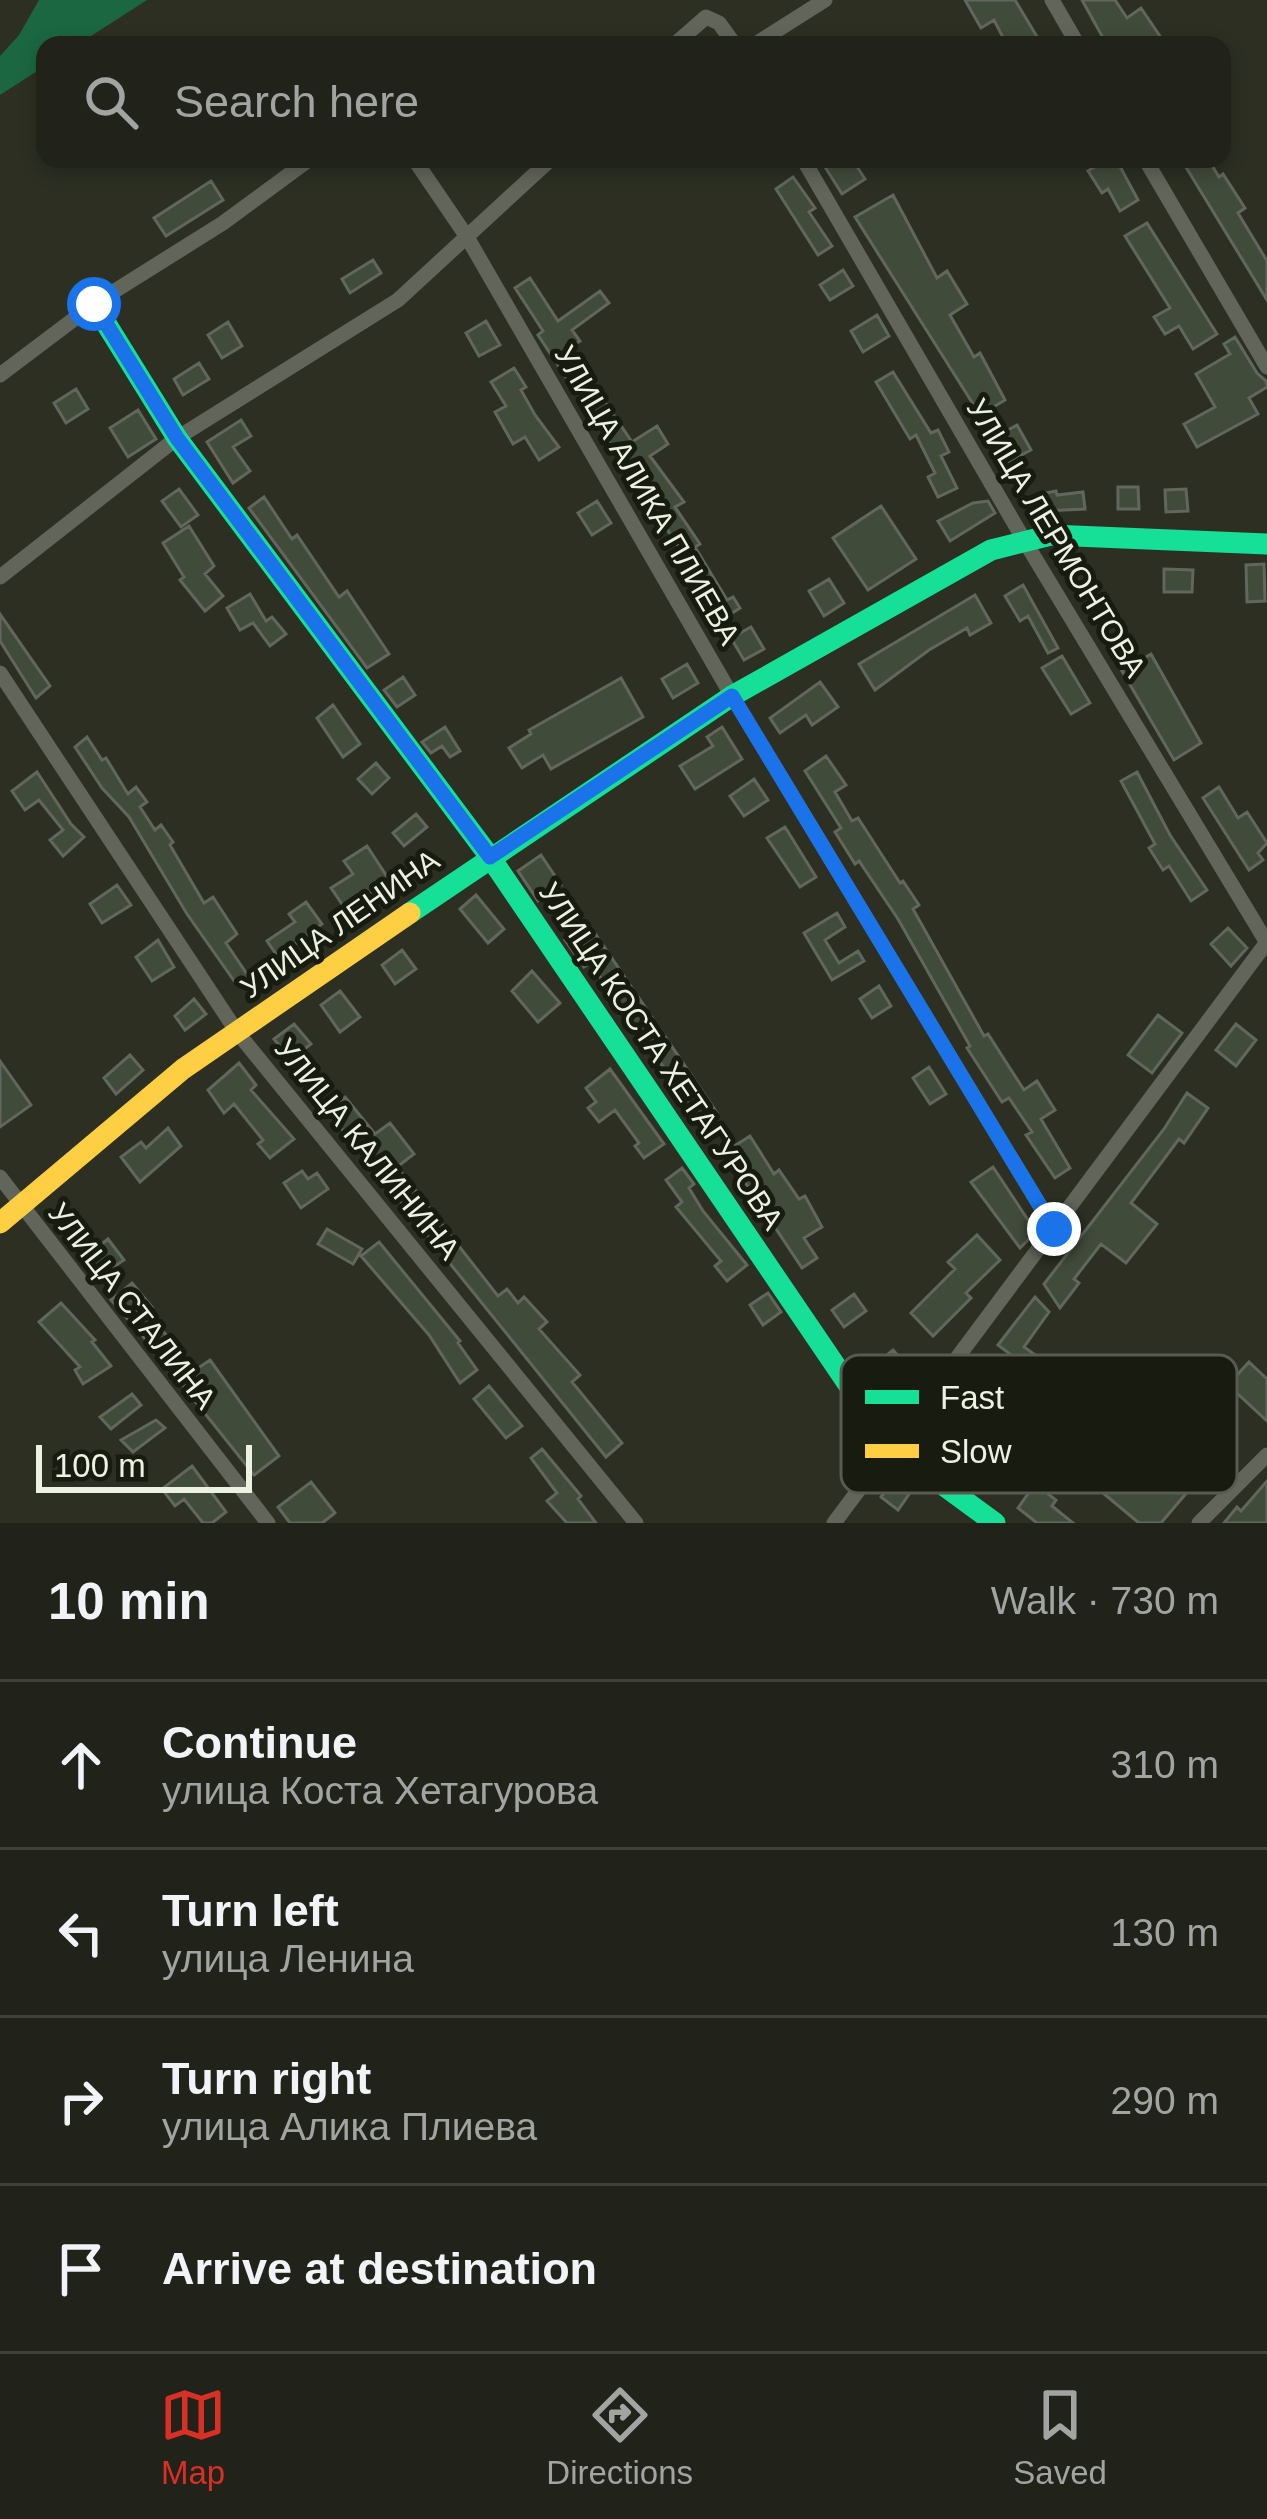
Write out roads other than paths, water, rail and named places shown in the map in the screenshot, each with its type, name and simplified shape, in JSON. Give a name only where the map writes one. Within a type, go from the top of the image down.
[{"type":"street","points":[[768,36],[825,0]]},
{"type":"street","points":[[1052,0],[1073,36]]},
{"type":"street","points":[[684,36],[706,17],[719,23],[728,36]]},
{"type":"street","points":[[0,375],[94,304],[224,223],[298,168]]},
{"type":"street","name":"УЛИЦА АЛИКА ПЛИЕВА","points":[[420,168],[467,237],[732,696],[1054,1229]]},
{"type":"street","points":[[0,577],[177,438],[398,300],[541,168]]},
{"type":"street","name":"УЛИЦА ЛЕРМОНТОВА","points":[[807,168],[1267,943]]},
{"type":"street","points":[[1150,168],[1267,367]]},
{"type":"street","name":"УЛИЦА КОСТА ХЕТАГУРОВА","points":[[94,304],[177,438],[490,857],[841,1374]]},
{"type":"street","name":"УЛИЦА ЛЕНИНА","points":[[0,1223],[183,1070],[490,857],[732,696],[991,550],[1024,539],[1076,535],[1267,544]]},
{"type":"street","name":"УЛИЦА КАЛИНИНА","points":[[0,674],[237,1032],[636,1523]]},
{"type":"street","points":[[959,1355],[1267,943]]},
{"type":"street","name":"УЛИЦА СТАЛИНА","points":[[0,1177],[268,1523]]},
{"type":"street","points":[[1237,1485],[1267,1455]]},
{"type":"street","points":[[834,1523],[856,1493]]},
{"type":"street","name":"УЛИЦА КОСТА ХЕТАГУРОВА","points":[[954,1493],[995,1523]]},
{"type":"street","points":[[1199,1523],[1229,1493]]}]
